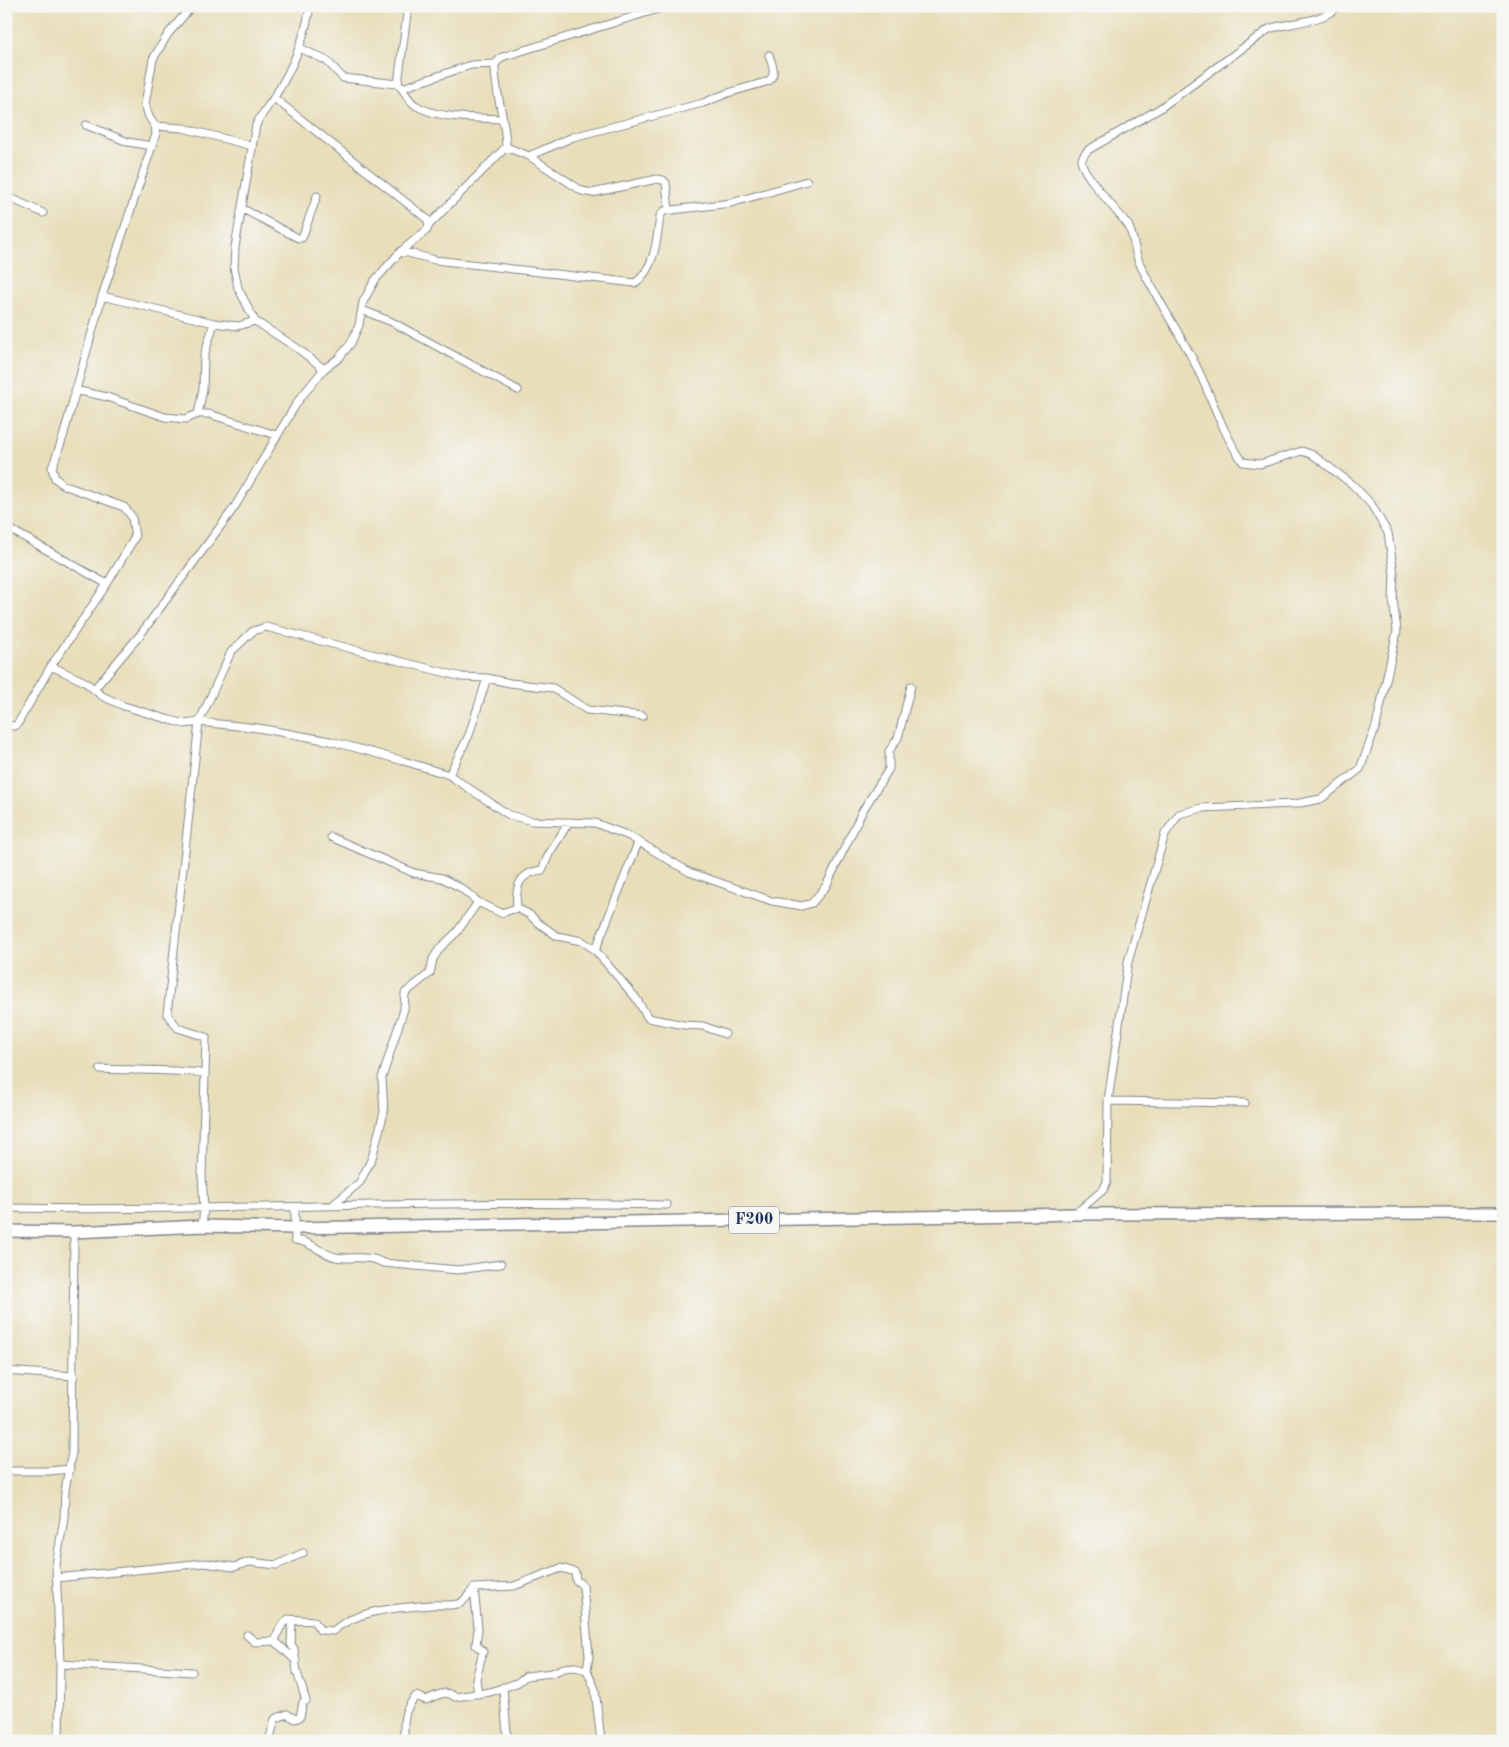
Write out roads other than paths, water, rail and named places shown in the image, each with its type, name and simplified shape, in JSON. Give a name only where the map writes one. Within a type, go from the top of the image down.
[{"type":"main road","name":"F200","points":[[6,1231],[74,1232],[202,1226],[295,1228],[1075,1214],[1503,1212]]},
{"type":"street","points":[[6,725],[15,726],[18,723],[51,666],[107,584],[135,537],[135,525],[132,517],[124,507],[63,485],[55,478],[52,468],[63,437],[102,296],[156,134],[155,126],[149,117],[145,104],[153,59],[168,34],[192,6]]},
{"type":"street","points":[[310,6],[307,29],[300,48],[274,98],[264,109],[256,126],[235,247],[234,268],[238,288],[255,321],[297,348],[324,369]]},
{"type":"street","points":[[408,6],[400,86],[413,104],[441,114],[503,119]]},
{"type":"street","points":[[300,48],[327,61],[343,78],[400,86],[470,66],[495,64],[502,57],[668,6]]},
{"type":"street","points":[[1075,1214],[1103,1190],[1107,1182],[1108,1101],[1128,962],[1158,854],[1172,822],[1179,814],[1202,808],[1295,804],[1321,799],[1360,770],[1376,726],[1397,631],[1393,599],[1394,574],[1388,533],[1371,504],[1352,484],[1313,455],[1302,451],[1260,464],[1243,462],[1226,431],[1192,356],[1147,280],[1137,258],[1133,235],[1128,225],[1081,163],[1088,150],[1160,109],[1269,29],[1283,24],[1325,16],[1333,12],[1337,6]]},
{"type":"street","points":[[530,156],[573,137],[703,103],[728,93],[769,81],[773,77],[774,70],[769,55]]},
{"type":"street","points":[[495,64],[495,76],[506,147]]},
{"type":"street","points":[[274,98],[427,219],[429,225]]},
{"type":"street","points":[[86,125],[128,142],[152,146]]},
{"type":"street","points":[[155,126],[183,128],[252,146]]},
{"type":"street","points":[[506,147],[530,156],[582,191],[592,193],[657,179],[663,180],[666,184],[669,210]]},
{"type":"street","points":[[95,688],[129,649],[215,535],[263,461],[276,435],[298,401],[324,369],[338,358],[351,343],[365,295],[387,265],[427,230],[429,225],[506,147]]},
{"type":"street","points":[[401,251],[436,260],[635,283],[642,278],[649,267],[660,216],[669,210],[731,202],[807,181]]},
{"type":"street","points":[[6,196],[43,213]]},
{"type":"street","points":[[243,209],[298,238],[302,238],[317,196]]},
{"type":"street","points":[[102,296],[214,323],[238,326],[248,325],[255,321]]},
{"type":"street","points":[[362,310],[392,322],[518,390]]},
{"type":"street","points":[[198,414],[203,389],[204,356],[214,323]]},
{"type":"street","points":[[75,390],[108,396],[165,417],[186,419],[198,414],[209,414],[276,435]]},
{"type":"street","points":[[6,527],[107,584]]},
{"type":"street","points":[[202,1226],[204,1208],[202,1175],[206,1037],[178,1028],[167,1014],[199,722],[231,652],[253,630],[266,627],[429,670],[462,677],[487,678],[553,688],[587,710],[643,716]]},
{"type":"street","points":[[51,666],[95,688],[102,696],[132,708],[185,724],[199,722],[258,728],[330,741],[404,761],[449,776],[509,814],[532,821],[595,823],[613,829],[675,865],[709,880],[772,901],[802,906],[812,903],[826,886],[859,818],[889,769],[889,751],[898,738],[911,686]]},
{"type":"street","points":[[449,776],[469,735],[487,678]]},
{"type":"street","points":[[517,908],[516,898],[520,880],[529,872],[542,870],[549,854],[569,822]]},
{"type":"street","points":[[331,837],[414,874],[442,878],[461,888],[478,902],[500,913],[517,908],[530,914],[536,922],[557,936],[582,941],[595,951],[636,998],[648,1018],[684,1025],[703,1026],[725,1034]]},
{"type":"street","points":[[595,951],[638,843]]},
{"type":"street","points":[[334,1205],[360,1182],[372,1158],[384,1112],[382,1078],[404,1009],[406,993],[430,973],[432,958],[457,932],[478,902]]},
{"type":"street","points":[[100,1069],[196,1072],[205,1074]]},
{"type":"street","points":[[1108,1101],[1245,1103]]},
{"type":"street","points":[[6,1208],[152,1210],[334,1205],[557,1203],[667,1205]]},
{"type":"street","points":[[294,1206],[295,1240],[304,1241],[335,1256],[374,1257],[383,1263],[458,1270],[501,1264]]},
{"type":"street","points":[[59,1741],[60,1664],[56,1578],[58,1546],[64,1518],[65,1490],[70,1469],[74,1376],[74,1232]]},
{"type":"street","points":[[6,1371],[74,1376]]},
{"type":"street","points":[[6,1470],[50,1471],[70,1469]]},
{"type":"street","points":[[56,1578],[195,1564],[234,1567],[249,1562],[277,1565],[302,1552]]},
{"type":"street","points":[[275,1641],[280,1628],[288,1619],[314,1621],[320,1630],[333,1631],[344,1621],[361,1616],[388,1610],[461,1602],[474,1588],[514,1586],[561,1568],[575,1572],[576,1580],[583,1586],[589,1656],[587,1670],[595,1689],[601,1741]]},
{"type":"street","points":[[474,1588],[478,1629],[476,1644],[483,1652],[476,1679],[478,1694]]},
{"type":"street","points":[[269,1741],[275,1719],[288,1714],[295,1719],[300,1717],[303,1702],[306,1701],[297,1672],[294,1649],[291,1644],[292,1620]]},
{"type":"street","points":[[246,1635],[255,1642],[275,1641],[297,1662]]},
{"type":"street","points":[[60,1664],[192,1672]]},
{"type":"street","points":[[404,1741],[404,1716],[407,1706],[416,1696],[426,1700],[443,1692],[455,1697],[478,1694],[516,1683],[526,1676],[552,1673],[564,1668],[575,1667],[587,1670]]},
{"type":"street","points":[[503,1687],[507,1733],[505,1741]]}]
